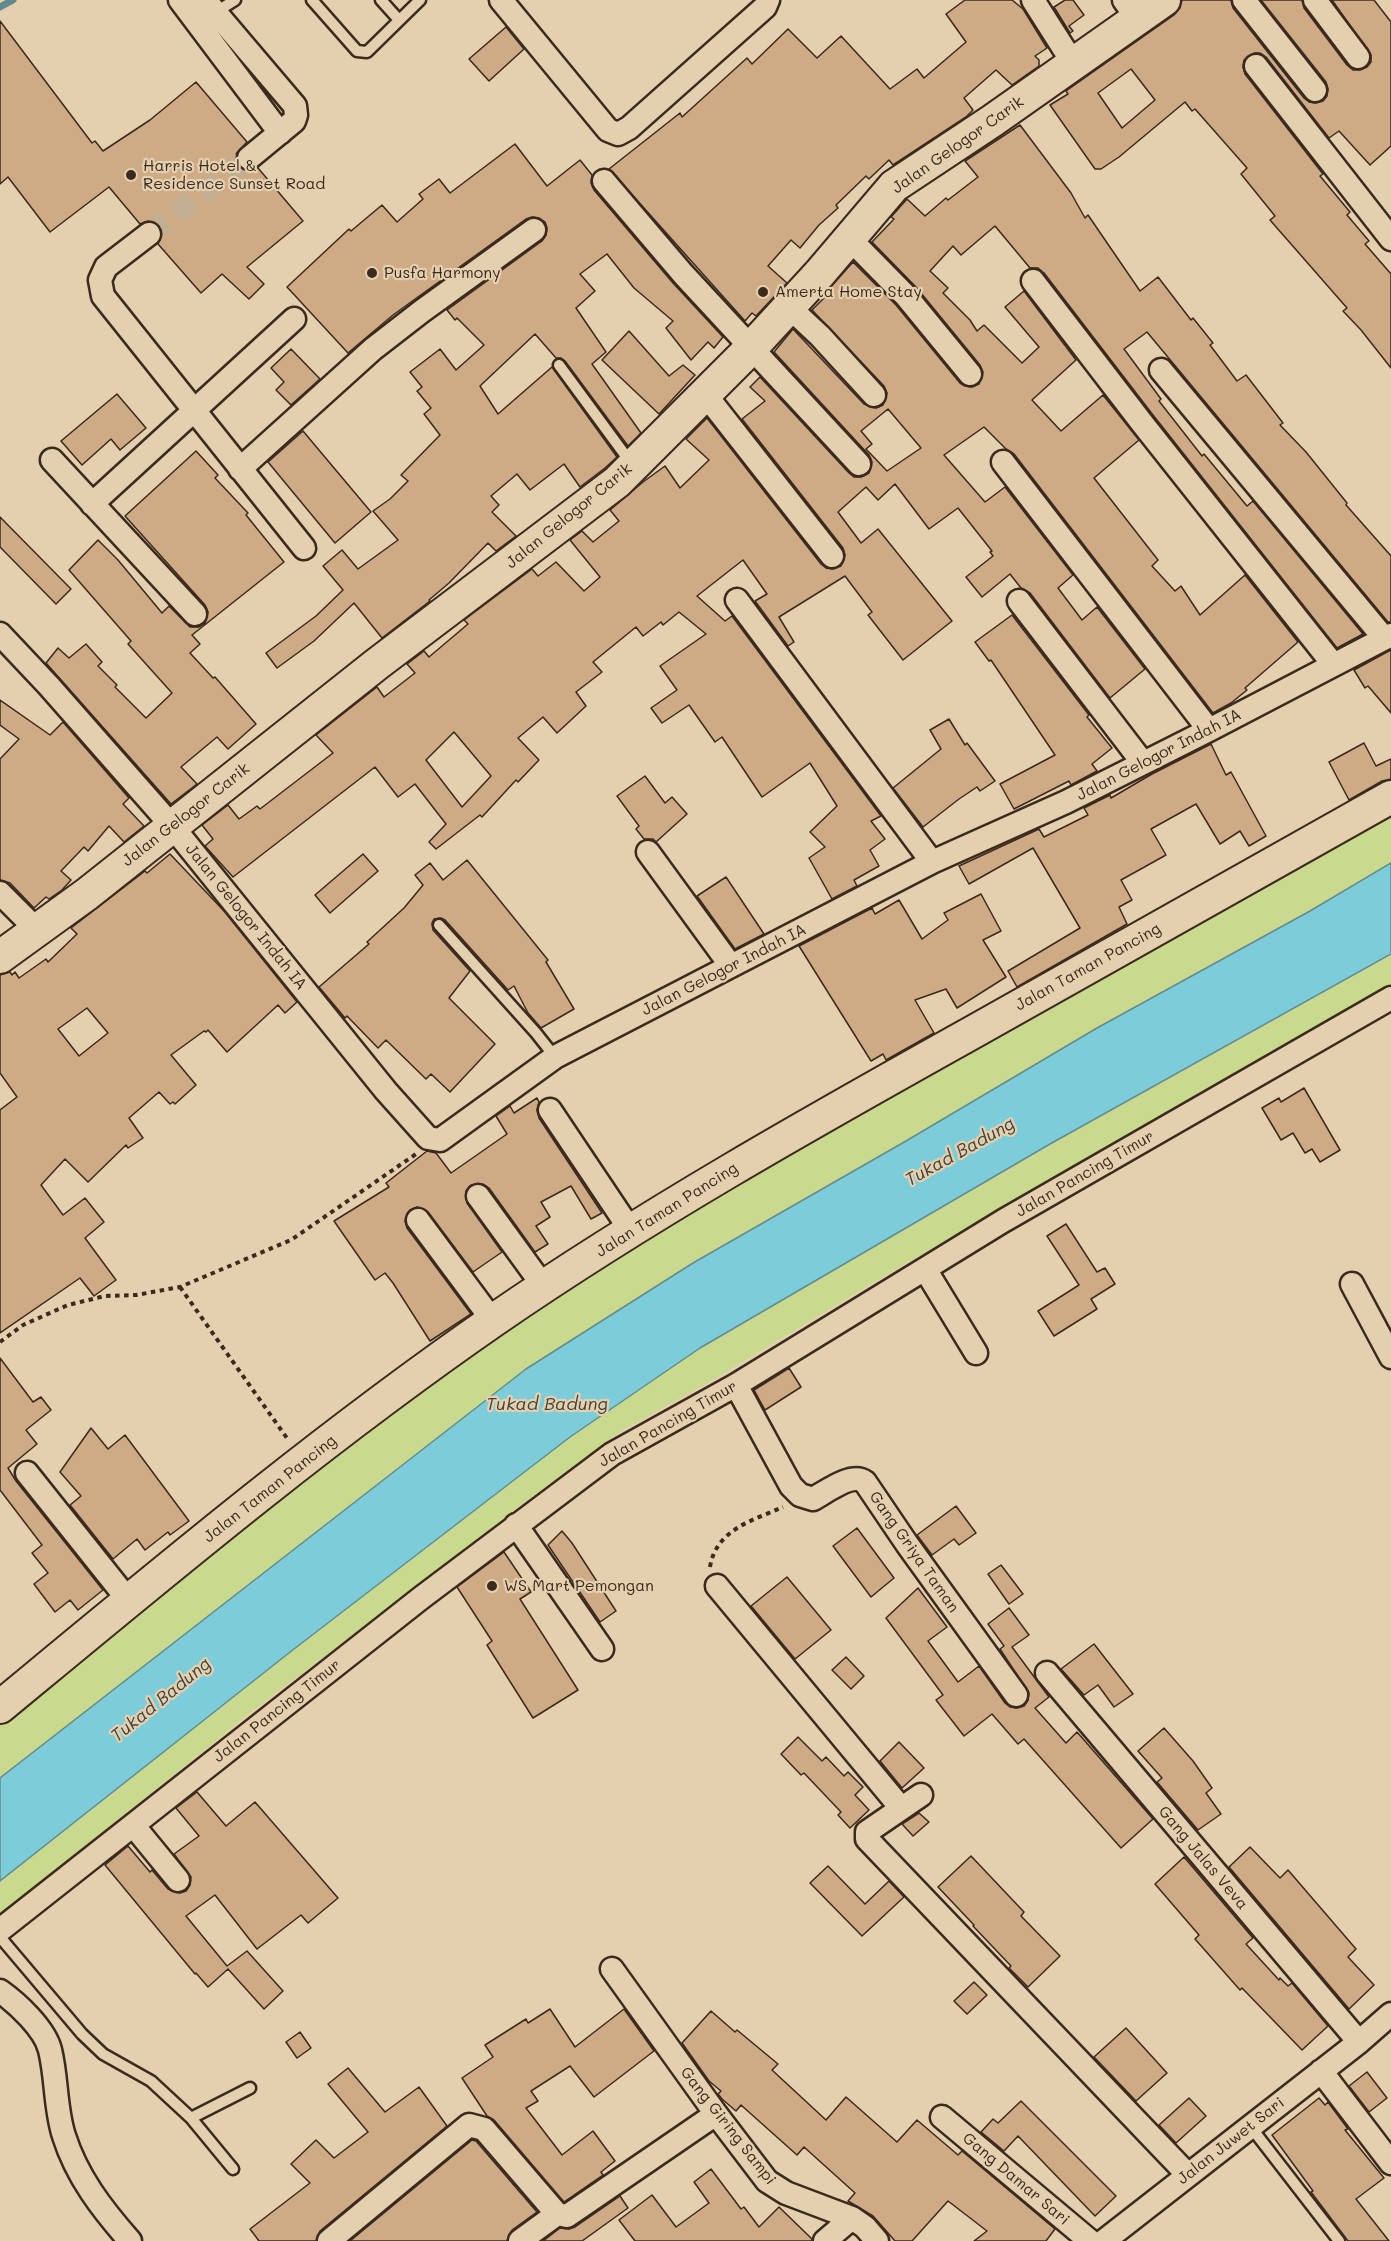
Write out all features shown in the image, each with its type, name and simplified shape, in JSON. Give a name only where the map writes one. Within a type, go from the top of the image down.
[{"type":"street","points":[[180,0],[280,133]]},
{"type":"street","points":[[501,0],[608,130],[618,134],[629,128],[765,7],[768,0]]},
{"type":"street","points":[[1033,0],[1073,63]]},
{"type":"street","name":"Jalan Gelogor Carik","points":[[0,957],[172,826],[377,664],[617,482],[752,347],[850,239],[894,186],[992,121],[1073,63],[1130,9],[1164,0]]},
{"type":"street","points":[[1244,0],[1315,90]]},
{"type":"street","points":[[1315,0],[1358,57]]},
{"type":"street","points":[[210,6],[295,106],[294,121],[249,158]]},
{"type":"street","points":[[1256,66],[1391,239]]},
{"type":"street","points":[[603,181],[683,274],[859,464]]},
{"type":"street","points":[[240,469],[373,350],[422,311],[534,231]]},
{"type":"street","points":[[149,234],[106,267],[100,280],[103,296],[304,548]]},
{"type":"street","points":[[850,239],[906,296],[970,374]]},
{"type":"street","points":[[1033,281],[1142,423],[1334,664]]},
{"type":"street","points":[[789,307],[820,336],[874,395]]},
{"type":"street","points":[[93,504],[294,319]]},
{"type":"street","points":[[1161,370],[1383,639]]},
{"type":"street","points":[[705,394],[832,556]]},
{"type":"street","points":[[1173,403],[1205,444],[1383,639]]},
{"type":"street","points":[[52,460],[195,614]]},
{"type":"street","points":[[1003,462],[1209,730]]},
{"type":"street","points":[[737,600],[932,862]]},
{"type":"street","points":[[1019,601],[1143,763]]},
{"type":"street","name":"Jalan Gelogor Indah IA","points":[[0,634],[50,686],[172,826],[386,1091],[428,1138],[436,1140],[444,1138],[555,1057],[932,862],[1066,802],[1383,639]]},
{"type":"street","name":"Jalan Taman Pancing","points":[[0,1707],[304,1460],[493,1321],[544,1287],[631,1231],[828,1113],[1391,797]]},
{"type":"street","points":[[648,852],[730,966]]},
{"type":"street","points":[[0,893],[38,930]]},
{"type":"street","name":"Jalan Pancing Timur","points":[[0,1930],[421,1598],[612,1454],[736,1385],[1003,1221],[1391,998]]},
{"type":"street","points":[[550,1110],[631,1231]]},
{"type":"street","points":[[478,1196],[544,1287]]},
{"type":"street","points":[[418,1220],[493,1321]]},
{"type":"street","points":[[926,1269],[976,1353]]},
{"type":"street","points":[[1352,1284],[1391,1357]]},
{"type":"street","points":[[736,1385],[792,1486],[800,1495]]},
{"type":"street","points":[[27,1473],[129,1601]]},
{"type":"street","name":"Gang Griya Taman","points":[[800,1495],[813,1499],[851,1479],[859,1478],[865,1482],[1016,1695]]},
{"type":"street","points":[[516,1526],[602,1648]]},
{"type":"street","points":[[717,1586],[901,1808]]},
{"type":"street","name":"Gang Jalas Veva","points":[[1047,1673],[1359,2042]]},
{"type":"street","points":[[921,1796],[867,1832],[867,1839],[1188,2175]]},
{"type":"street","points":[[133,1825],[178,1880]]},
{"type":"street","name":"Gang Giring Sampi","points":[[612,1969],[767,2181],[776,2188],[852,2218],[865,2227],[877,2241]]},
{"type":"street","points":[[0,1991],[14,2001],[36,2026],[50,2048],[64,2135],[79,2171],[98,2204],[130,2241]]},
{"type":"street","name":"Jalan Juwet Sari","points":[[1104,2241],[1188,2175],[1325,2076],[1391,2014]]},
{"type":"street","points":[[1325,2076],[1391,2163]]},
{"type":"street","points":[[329,2241],[469,2125],[484,2129],[557,2214],[567,2216],[716,2114]]},
{"type":"street","name":"Gang Damar Sari","points":[[942,2117],[1089,2241]]},
{"type":"street","points":[[520,2241],[557,2214]]},
{"type":"street","points":[[825,2241],[852,2218]]},
{"type":"lane","points":[[210,6],[235,0]]},
{"type":"lane","points":[[312,0],[357,51],[362,52],[367,51],[420,0]]},
{"type":"lane","points":[[381,0],[399,20]]},
{"type":"lane","points":[[559,365],[633,466]]},
{"type":"lane","points":[[439,925],[555,1057]]},
{"type":"lane","points":[[0,1937],[82,2034],[103,2054],[151,2081],[191,2118],[233,2169]]},
{"type":"lane","points":[[191,2118],[250,2088]]},
{"type":"lane","points":[[1253,2130],[1339,2241]]},
{"type":"path","points":[[0,1342],[23,1325],[68,1305],[105,1296],[136,1296],[180,1287],[291,1240],[436,1140]]},
{"type":"path","points":[[180,1287],[304,1460]]},
{"type":"path","points":[[717,1586],[709,1573],[710,1563],[715,1551],[728,1533],[748,1521],[783,1507],[800,1495]]},
{"type":"green space","points":[[1391,812],[1391,863],[1310,911],[1097,1028],[526,1369],[0,1778],[0,1723],[385,1417],[548,1296],[906,1082],[1100,981]]},
{"type":"green space","points":[[1391,954],[1391,985],[1267,1053],[876,1281],[711,1381],[621,1431],[274,1694],[0,1914],[0,1881],[294,1649],[570,1437],[700,1348],[1050,1144]]},
{"type":"water","name":"Tukad Badung","points":[[1391,863],[1391,954],[1050,1144],[700,1348],[570,1437],[294,1649],[0,1881],[0,1778],[526,1369],[693,1263],[1097,1028],[1310,911]]},
{"type":"building","points":[[965,0],[1012,0],[1023,9],[1047,48],[1035,56],[1039,60],[1039,66],[1012,85],[996,70],[964,98],[973,110],[966,117],[893,165],[889,160],[869,179],[866,176],[836,205],[838,208],[819,225],[800,248],[791,240],[768,266],[787,283],[756,316],[752,313],[745,321],[609,169],[680,113],[682,117],[747,58],[752,64],[788,29],[817,58],[841,36],[890,89],[917,69],[924,78],[966,42],[946,14]]},
{"type":"building","points":[[1065,0],[1073,0],[1084,15],[1069,26],[1073,31],[1070,33],[1054,7]]},
{"type":"building","points":[[1182,0],[1231,0],[1233,8],[1304,98],[1316,103],[1323,101],[1327,96],[1326,82],[1261,0],[1302,0],[1304,8],[1353,70],[1367,67],[1371,62],[1371,55],[1332,0],[1374,0],[1391,22],[1391,146],[1370,165],[1339,131],[1329,138],[1266,57],[1260,53],[1254,53],[1244,60],[1243,67],[1245,74],[1323,174],[1320,176],[1350,212],[1347,215],[1369,241],[1365,244],[1391,274],[1391,368],[1343,311],[1347,308],[1270,220],[1275,216],[1241,174],[1247,168],[1195,109],[1192,111],[1185,102],[1119,157],[1101,169],[1095,169],[1050,105],[1068,94],[1066,91],[1174,15],[1180,8]],"holes":[[[1131,69],[1155,100],[1122,128],[1098,93]]]},
{"type":"building","points":[[0,21],[92,143],[95,141],[103,151],[150,120],[196,82],[247,142],[236,154],[238,166],[245,171],[258,168],[303,221],[247,267],[264,284],[249,299],[222,274],[201,293],[158,244],[162,233],[159,225],[148,221],[140,224],[109,187],[50,232],[8,177],[0,184]]},
{"type":"building","points":[[506,27],[524,49],[489,81],[469,59]]},
{"type":"building","points":[[1020,125],[1071,193],[1085,218],[1088,215],[1140,291],[1158,277],[1191,320],[1193,318],[1213,343],[1210,345],[1237,381],[1246,375],[1283,423],[1280,425],[1306,452],[1347,503],[1346,505],[1391,556],[1391,622],[1388,622],[1147,332],[1124,349],[1161,399],[1159,401],[1202,456],[1204,454],[1247,506],[1253,501],[1363,634],[1337,648],[1044,273],[1038,268],[1030,268],[995,226],[961,255],[953,246],[930,271],[948,288],[943,293],[970,320],[977,331],[984,325],[1022,363],[1039,347],[1005,307],[1024,291],[1076,360],[1032,400],[1061,431],[1103,395],[1139,440],[1094,478],[1158,560],[1152,566],[1175,591],[1181,586],[1200,615],[1245,575],[1298,642],[1245,688],[1247,690],[1231,703],[1213,713],[1014,454],[984,427],[944,455],[985,502],[1005,487],[1073,575],[1058,588],[1082,620],[1097,607],[1145,669],[1110,698],[1030,593],[1021,588],[1010,574],[982,597],[966,577],[993,556],[990,552],[992,551],[958,508],[929,529],[895,484],[878,500],[866,487],[838,512],[861,543],[878,529],[952,621],[903,660],[868,615],[872,612],[845,576],[779,617],[794,642],[788,646],[755,601],[767,594],[743,560],[697,596],[725,621],[732,616],[881,816],[871,821],[885,839],[870,850],[879,866],[854,880],[857,886],[832,899],[809,858],[825,847],[810,832],[837,806],[810,763],[762,797],[722,737],[715,742],[689,705],[662,723],[651,708],[677,690],[660,666],[706,634],[679,612],[663,625],[661,622],[643,636],[636,627],[593,662],[602,672],[576,692],[586,706],[557,733],[543,717],[518,738],[539,760],[518,782],[516,780],[482,817],[480,815],[436,849],[429,842],[446,824],[415,784],[398,797],[375,767],[233,877],[205,846],[213,839],[202,825],[228,805],[239,819],[257,806],[260,809],[333,753],[316,735],[377,687],[384,697],[415,673],[407,664],[424,651],[429,657],[468,624],[464,620],[532,569],[538,576],[556,562],[584,591],[600,577],[570,540],[582,531],[593,542],[619,521],[610,510],[665,466],[680,488],[709,460],[686,439],[707,418],[821,564],[833,569],[841,566],[845,555],[843,548],[742,419],[765,401],[750,387],[760,377],[849,473],[854,477],[861,477],[869,473],[872,462],[869,455],[774,352],[793,329],[864,404],[876,408],[883,405],[887,393],[884,386],[812,310],[829,293],[827,291],[853,262],[896,305],[960,383],[972,387],[979,384],[983,372],[980,365],[916,287],[872,242],[894,219],[891,217],[907,199],[925,216],[946,198],[948,200],[978,177],[965,161]],"holes":[[[888,409],[921,448],[887,471],[866,449],[872,444],[861,431]],[[454,732],[491,776],[462,807],[426,760]]]},
{"type":"building","points":[[515,144],[547,186],[580,160],[592,175],[591,183],[594,190],[673,283],[723,337],[714,348],[708,342],[691,360],[666,328],[673,321],[634,288],[607,254],[580,274],[595,291],[576,308],[606,352],[592,364],[641,433],[628,446],[565,361],[556,358],[535,334],[480,386],[498,414],[552,367],[617,457],[580,487],[564,464],[530,490],[517,474],[491,496],[499,505],[492,512],[516,536],[496,551],[488,543],[430,601],[382,638],[354,603],[314,641],[277,668],[266,653],[316,616],[343,590],[323,566],[342,550],[358,569],[398,540],[373,511],[390,499],[408,481],[401,475],[440,435],[424,414],[431,408],[417,391],[422,387],[410,372],[440,349],[456,370],[484,345],[447,310],[542,241],[547,228],[545,222],[539,218],[526,219],[393,315],[348,353],[287,287],[349,229],[351,231],[382,205],[397,222],[423,199],[419,194],[439,179],[450,193]]},
{"type":"building","points":[[629,331],[669,376],[683,365],[695,375],[659,414],[602,360]]},
{"type":"building","points":[[291,349],[320,379],[291,405],[276,390],[284,382],[271,368]]},
{"type":"building","points":[[117,394],[146,428],[120,450],[111,439],[82,465],[61,441]]},
{"type":"building","points":[[303,431],[371,512],[335,543],[268,462]]},
{"type":"building","points":[[196,451],[218,475],[215,478],[248,513],[246,515],[284,562],[192,635],[200,644],[190,653],[213,678],[215,677],[256,724],[228,749],[217,737],[181,767],[197,784],[171,804],[46,663],[58,648],[69,658],[86,644],[102,662],[98,666],[117,685],[115,687],[146,718],[172,693],[128,644],[131,641],[69,570],[98,540],[118,560],[162,613],[169,606],[190,627],[199,627],[205,623],[208,612],[205,605],[125,516]]},
{"type":"building","points":[[0,517],[71,589],[56,604],[0,547]]},
{"type":"building","points":[[1012,615],[1112,748],[1092,764],[1097,771],[1071,785],[1069,781],[1014,809],[1000,784],[1055,755],[991,660],[989,661],[975,642]]},
{"type":"building","points":[[1391,650],[1391,713],[1368,686],[1365,688],[1354,670]]},
{"type":"building","points":[[0,700],[50,735],[63,722],[129,798],[123,804],[144,826],[124,842],[109,826],[88,851],[84,847],[61,871],[71,880],[62,890],[49,899],[46,897],[34,908],[10,883],[0,880],[0,759],[19,739],[0,725]]},
{"type":"building","points":[[949,719],[965,745],[967,743],[995,781],[980,791],[977,787],[923,827],[893,788],[941,749],[930,730]]},
{"type":"building","points":[[1364,743],[1376,766],[1391,759],[1391,779],[1382,781],[1349,800],[1329,762]]},
{"type":"building","points":[[1211,744],[1226,775],[1231,772],[1266,836],[1249,846],[1240,831],[1220,844],[1196,804],[1151,829],[1166,855],[1121,880],[1132,900],[1119,907],[1127,924],[1017,987],[1008,971],[1080,928],[1033,848],[969,884],[959,866],[1039,829],[1044,837],[1088,815],[1084,808],[1110,795],[1111,798]]},
{"type":"building","points":[[645,776],[665,803],[672,797],[687,814],[656,842],[653,839],[644,839],[636,829],[639,826],[617,796]]},
{"type":"building","points":[[170,854],[224,911],[297,1002],[285,1013],[278,1005],[227,1052],[208,1030],[204,1031],[171,1055],[196,1085],[175,1104],[173,1102],[170,1104],[159,1092],[129,1118],[143,1138],[128,1148],[126,1145],[88,1182],[65,1159],[41,1185],[63,1215],[85,1198],[104,1222],[85,1238],[116,1280],[94,1296],[80,1278],[0,1333],[0,1110],[17,1097],[0,1073],[0,975],[10,972],[12,975],[15,972],[19,978],[46,959],[48,962],[77,934],[71,928],[145,871],[147,873]],"holes":[[[87,1008],[108,1033],[79,1056],[58,1029]]]},
{"type":"building","points":[[363,854],[378,871],[330,913],[315,895]]},
{"type":"building","points":[[467,860],[548,960],[546,962],[574,1009],[541,1028],[528,1013],[514,986],[508,990],[445,920],[434,919],[433,930],[470,971],[449,998],[495,1044],[450,1092],[431,1074],[426,1079],[386,1040],[378,1048],[347,1016],[345,1018],[319,987],[369,944],[367,942],[404,908],[423,885],[415,875],[430,863],[443,880]]},
{"type":"building","points":[[726,877],[764,934],[735,949],[697,896]]},
{"type":"building","points":[[981,894],[1001,931],[983,940],[1006,977],[957,1008],[946,989],[915,1000],[934,1033],[886,1060],[883,1054],[871,1061],[799,946],[872,908],[875,914],[899,900],[922,939],[948,920],[944,913]]},
{"type":"building","points":[[1304,1088],[1340,1150],[1320,1162],[1312,1149],[1305,1153],[1293,1133],[1281,1140],[1262,1108],[1279,1098],[1281,1102]]},
{"type":"building","points":[[537,1098],[539,1118],[602,1213],[591,1219],[571,1186],[541,1202],[550,1217],[536,1226],[548,1244],[535,1252],[489,1188],[483,1184],[471,1185],[466,1191],[467,1203],[502,1252],[473,1272],[428,1212],[417,1207],[410,1210],[405,1221],[407,1228],[471,1314],[430,1341],[385,1273],[375,1280],[334,1221],[389,1187],[386,1183],[427,1151],[436,1153],[451,1173],[507,1134],[496,1116],[510,1106],[514,1113]]},
{"type":"building","points":[[1066,1224],[1097,1272],[1105,1268],[1115,1284],[1091,1299],[1097,1309],[1054,1336],[1038,1311],[1079,1285],[1047,1236]]},
{"type":"building","points":[[0,1358],[33,1402],[41,1397],[51,1410],[26,1430],[37,1444],[8,1468],[103,1590],[78,1610],[70,1600],[55,1612],[34,1584],[48,1573],[32,1553],[42,1545],[0,1490]]},
{"type":"building","points":[[789,1368],[801,1387],[765,1410],[754,1390]]},
{"type":"building","points":[[91,1428],[108,1449],[125,1435],[189,1521],[170,1535],[168,1532],[145,1550],[137,1539],[113,1559],[70,1505],[81,1496],[60,1472]]},
{"type":"building","points":[[956,1506],[976,1533],[959,1545],[954,1539],[932,1555],[917,1535]]},
{"type":"building","points":[[857,1528],[894,1578],[871,1597],[833,1546]]},
{"type":"building","points":[[562,1531],[616,1611],[600,1622],[548,1545]]},
{"type":"building","points":[[504,1552],[531,1592],[520,1599],[578,1690],[533,1718],[487,1645],[492,1641],[457,1587]]},
{"type":"building","points":[[1001,1565],[1023,1594],[1009,1604],[988,1574]]},
{"type":"building","points":[[787,1577],[831,1630],[795,1659],[751,1606]]},
{"type":"building","points":[[918,1588],[947,1627],[928,1641],[958,1682],[979,1666],[1005,1703],[1017,1708],[1024,1706],[1029,1693],[1000,1649],[1004,1646],[988,1624],[1009,1608],[1029,1635],[1012,1647],[1049,1697],[1035,1708],[1066,1743],[1077,1732],[1153,1819],[1121,1848],[1024,1739],[1018,1744],[992,1714],[964,1736],[936,1700],[943,1695],[886,1618]]},
{"type":"building","points":[[1094,1644],[1133,1694],[1114,1707],[1098,1685],[1084,1695],[1061,1669]]},
{"type":"building","points":[[846,1657],[864,1676],[851,1689],[832,1670]]},
{"type":"building","points":[[1164,1728],[1193,1761],[1212,1788],[1206,1793],[1221,1814],[1198,1830],[1157,1782],[1162,1778],[1138,1751]]},
{"type":"building","points":[[798,1737],[822,1761],[826,1757],[844,1776],[848,1772],[863,1787],[855,1795],[869,1810],[850,1828],[838,1815],[841,1812],[804,1773],[801,1775],[781,1754]]},
{"type":"building","points":[[899,1742],[924,1768],[902,1788],[880,1761]]},
{"type":"building","points":[[197,1792],[226,1826],[255,1802],[338,1898],[308,1923],[301,1915],[257,1949],[215,1895],[186,1916],[227,1966],[247,1951],[283,1991],[264,2009],[228,1969],[208,1987],[105,1865],[128,1846],[168,1889],[180,1893],[186,1891],[191,1877],[174,1854],[199,1836],[176,1808]]},
{"type":"building","points":[[919,1813],[929,1822],[913,1836],[902,1824]]},
{"type":"building","points":[[1250,1847],[1280,1878],[1288,1870],[1356,1949],[1348,1957],[1374,1985],[1349,2009],[1229,1867]]},
{"type":"building","points":[[971,1856],[1024,1912],[1021,1916],[1060,1956],[1028,1987],[938,1887]]},
{"type":"building","points":[[1184,1857],[1253,1938],[1246,1944],[1279,1980],[1280,1978],[1288,1986],[1292,1983],[1328,2026],[1302,2050],[1242,1988],[1240,1990],[1195,1939],[1199,1935],[1155,1884]]},
{"type":"building","points":[[828,1866],[865,1904],[889,1881],[904,1897],[862,1936],[810,1883]]},
{"type":"building","points":[[974,1982],[987,1995],[967,2014],[954,2001]]},
{"type":"building","points":[[550,2009],[575,2047],[624,2009],[654,2051],[594,2097],[570,2066],[531,2091],[538,2101],[526,2108],[562,2155],[593,2131],[615,2161],[601,2172],[603,2175],[564,2202],[494,2120],[487,2116],[462,2078],[493,2057],[485,2045],[526,2019],[528,2023]]},
{"type":"building","points":[[711,2011],[778,2064],[772,2070],[826,2120],[846,2097],[897,2142],[917,2120],[958,2155],[962,2151],[1055,2229],[1046,2241],[974,2241],[987,2231],[948,2201],[912,2241],[895,2241],[873,2216],[848,2201],[855,2193],[804,2147],[797,2155],[741,2105],[736,2111],[718,2094],[721,2091],[709,2081],[682,2043]]},
{"type":"building","points":[[1126,2028],[1167,2073],[1136,2101],[1094,2057]]},
{"type":"building","points":[[300,2032],[311,2048],[297,2058],[286,2042]]},
{"type":"building","points":[[348,2068],[385,2112],[419,2087],[447,2126],[320,2231],[316,2241],[259,2241],[250,2229],[310,2183],[291,2164],[316,2140],[334,2158],[368,2132],[328,2084]]},
{"type":"building","points":[[1367,2072],[1387,2098],[1369,2112],[1349,2086]]},
{"type":"building","points":[[1189,2098],[1206,2116],[1176,2143],[1159,2125]]},
{"type":"building","points":[[1319,2098],[1325,2105],[1328,2102],[1348,2129],[1345,2130],[1384,2178],[1356,2199],[1389,2241],[1348,2241],[1272,2135]]},
{"type":"building","points":[[1021,2101],[1116,2196],[1095,2216],[1018,2136],[1004,2151],[981,2132],[993,2119],[998,2123]]},
{"type":"building","points":[[472,2140],[476,2141],[537,2212],[512,2230],[507,2241],[350,2241]]},
{"type":"building","points":[[711,2169],[741,2209],[744,2207],[759,2227],[779,2207],[812,2241],[635,2241],[619,2220],[652,2195],[676,2227],[709,2203],[694,2182]]},
{"type":"building","points":[[620,2196],[628,2208],[582,2241],[543,2241],[560,2228],[575,2227]]},
{"type":"waterway","points":[[0,7],[13,0]]},
{"type":"tunnel","points":[[149,234],[249,158]]},
{"type":"place","name":"Harris Hotel & Residence Sunset Road","points":[[131,175]]},
{"type":"place","name":"Pusfa Harmony","points":[[372,273]]},
{"type":"place","name":"Amerta Home Stay","points":[[763,292]]},
{"type":"place","name":"WS Mart Pemongan","points":[[492,1586]]}]
